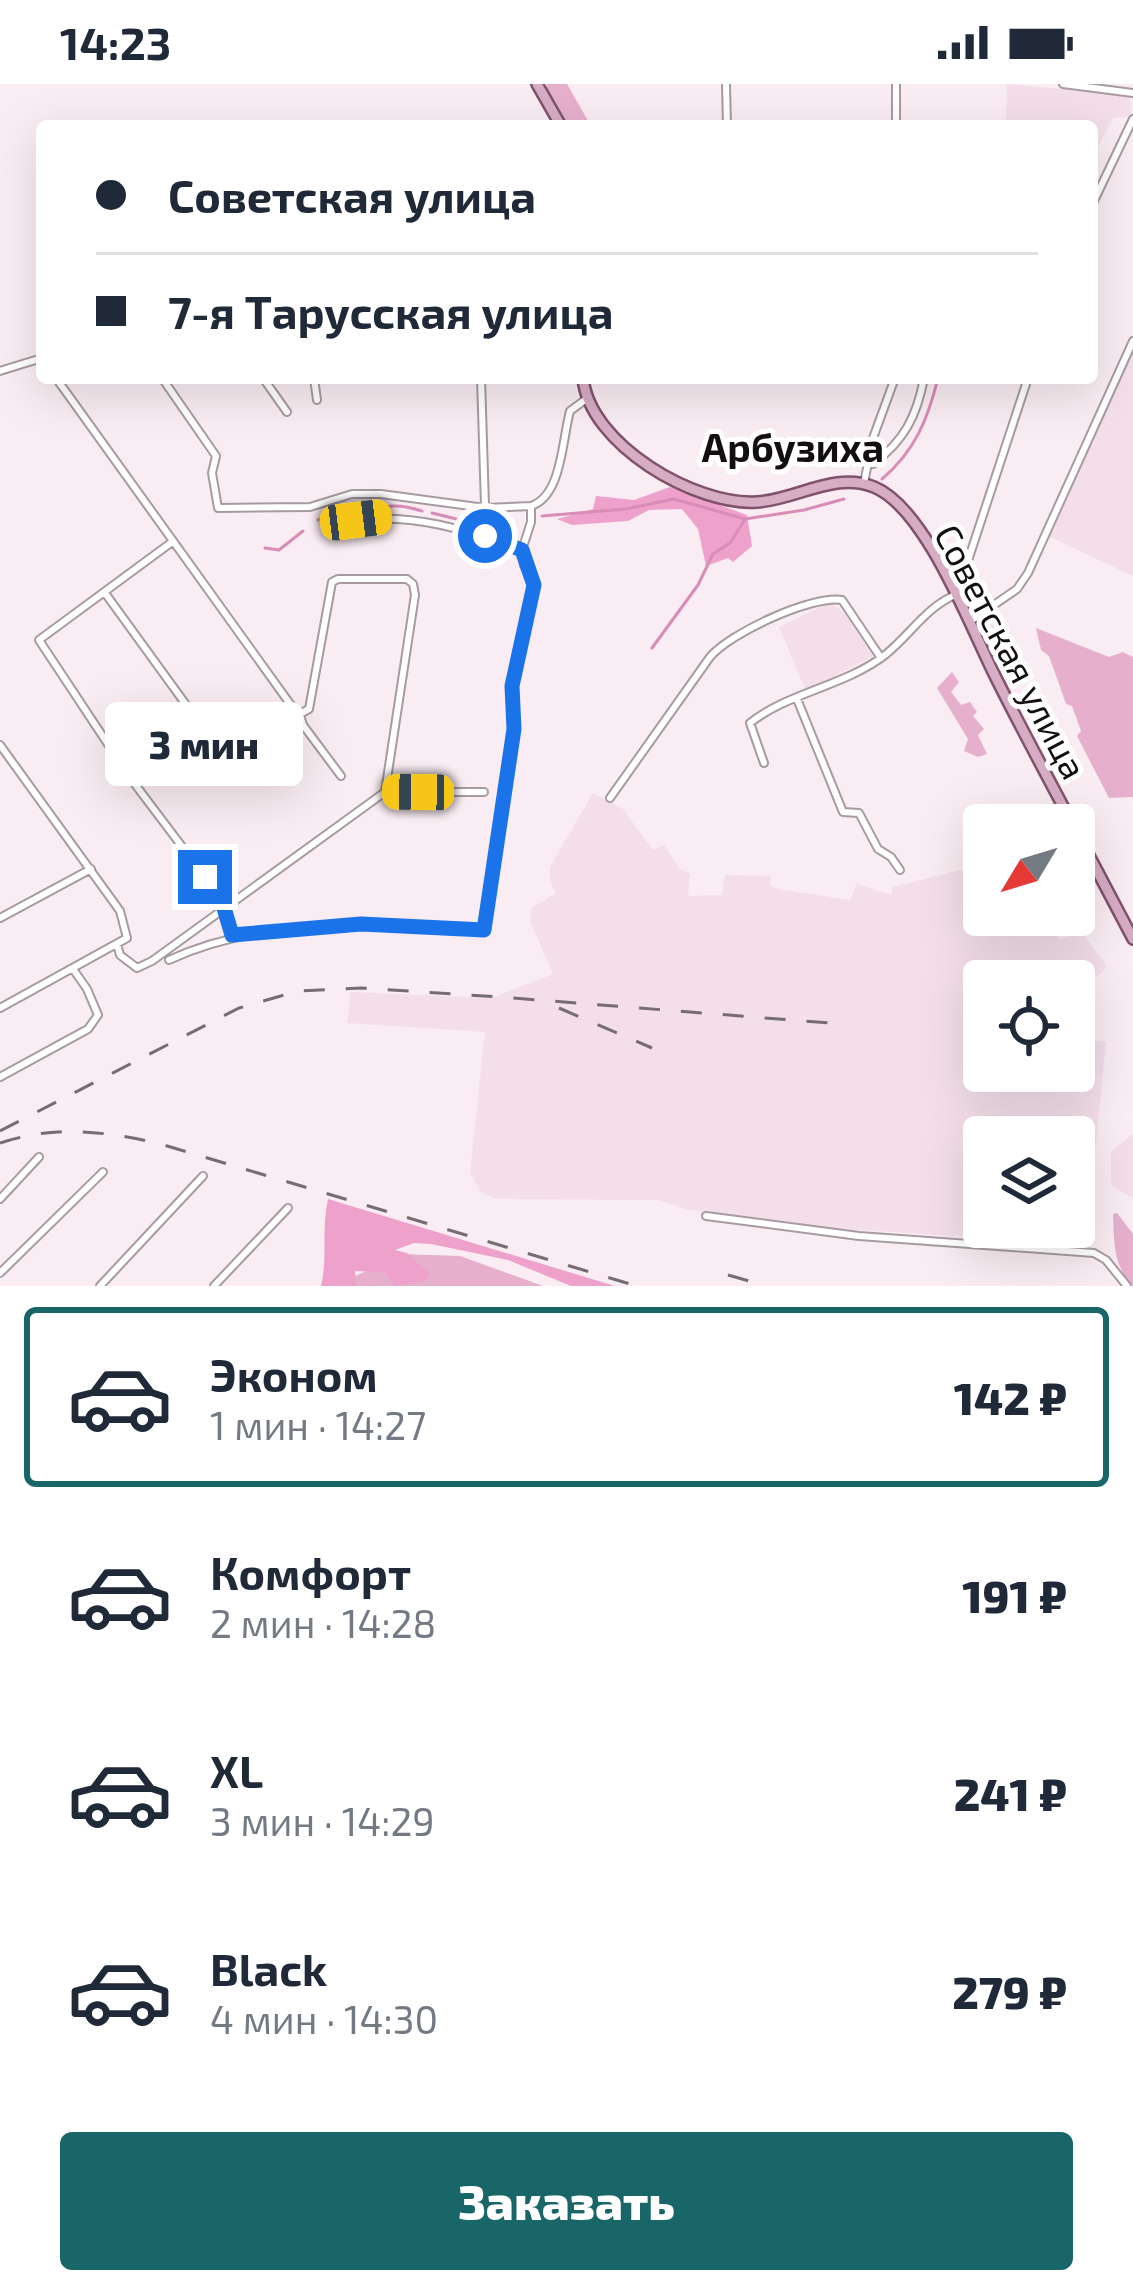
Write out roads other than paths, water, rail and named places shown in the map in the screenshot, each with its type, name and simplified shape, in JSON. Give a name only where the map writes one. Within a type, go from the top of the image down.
[{"type":"main road","points":[[536,84],[554,120]]},
{"type":"main road","points":[[584,384],[586,400],[606,429],[647,467],[704,491],[753,503],[830,484],[864,484]]},
{"type":"main road","name":"Советская улица","points":[[864,484],[898,503],[957,594],[1063,804]]},
{"type":"main road","name":"Советская улица","points":[[1095,866],[1133,939]]},
{"type":"street","points":[[726,84],[727,120]]},
{"type":"street","points":[[896,84],[896,120]]},
{"type":"street","points":[[1063,84],[1133,93]]},
{"type":"street","points":[[1098,192],[1133,119]]},
{"type":"street","points":[[969,622],[1017,589],[1028,573],[1133,341]]},
{"type":"street","points":[[0,371],[36,360]]},
{"type":"street","points":[[60,384],[294,712],[301,715]]},
{"type":"street","points":[[166,384],[215,456],[212,473],[218,508],[310,507],[352,494],[485,508],[531,506],[543,502],[551,491],[570,411],[586,400]]},
{"type":"street","points":[[267,384],[287,412]]},
{"type":"street","points":[[315,384],[317,400]]},
{"type":"street","points":[[481,384],[485,508]]},
{"type":"street","points":[[864,484],[873,438],[893,384]]},
{"type":"street","points":[[871,466],[908,431],[922,384]]},
{"type":"street","points":[[764,764],[750,722],[880,658],[942,600],[957,594],[1026,384]]},
{"type":"street","points":[[423,520],[430,501]]},
{"type":"street","points":[[169,960],[232,935],[361,924],[484,930],[514,729],[512,686],[534,585],[522,550],[531,506]]},
{"type":"street","points":[[356,520],[385,516],[423,520],[522,550]]},
{"type":"street","points":[[172,542],[40,640],[131,779],[224,908],[232,935]]},
{"type":"street","points":[[301,715],[309,709],[332,582],[407,579],[415,595],[385,792]]},
{"type":"street","points":[[105,593],[229,764]]},
{"type":"street","points":[[610,798],[710,656],[728,640],[810,604],[835,599],[842,600],[880,658]]},
{"type":"street","points":[[797,699],[843,812],[860,813],[878,849],[900,870]]},
{"type":"street","points":[[301,715],[303,725],[341,776]]},
{"type":"street","points":[[0,745],[120,910],[127,938],[0,1008]]},
{"type":"street","points":[[117,944],[120,955],[137,968],[385,792],[484,792]]},
{"type":"street","points":[[0,918],[92,869]]},
{"type":"street","points":[[0,1077],[88,1029],[98,1015],[73,969]]},
{"type":"street","points":[[0,1199],[40,1157]]},
{"type":"street","points":[[0,1273],[103,1172]]},
{"type":"street","points":[[100,1286],[203,1176]]},
{"type":"street","points":[[214,1286],[288,1208]]},
{"type":"street","points":[[706,1216],[859,1236],[1094,1253],[1127,1286]]},
{"type":"waterway","points":[[882,479],[919,433],[936,384]]},
{"type":"waterway","points":[[542,516],[626,509],[674,499],[745,519],[844,499]]},
{"type":"waterway","points":[[318,520],[391,506],[422,511]]},
{"type":"waterway","points":[[432,513],[477,524],[507,523]]},
{"type":"waterway","points":[[652,648],[698,585],[713,554],[730,543],[744,521]]},
{"type":"waterway","points":[[265,548],[279,550],[303,531]]},
{"type":"railway","points":[[0,1131],[239,1008],[298,991],[361,988],[842,1024]]},
{"type":"railway","points":[[559,1008],[652,1048]]},
{"type":"railway","points":[[0,1143],[78,1132],[157,1143],[637,1286]]},
{"type":"railway","points":[[728,1275],[767,1286]]},
{"type":"district","name":"Арбузиха","points":[[793,446]]}]
